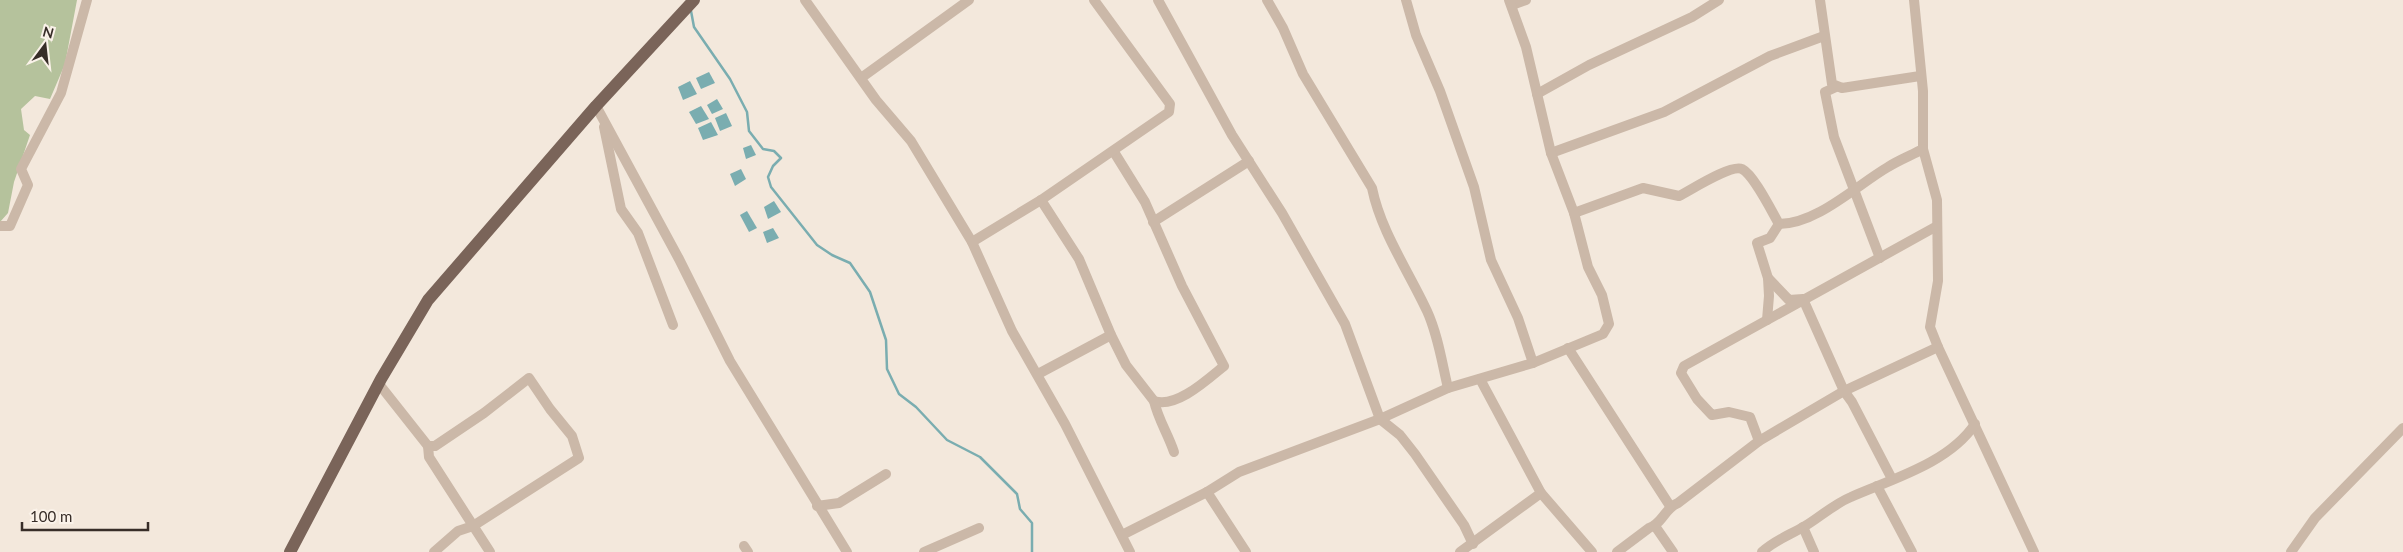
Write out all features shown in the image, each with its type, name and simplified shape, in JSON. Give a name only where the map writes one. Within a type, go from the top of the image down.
[{"type":"main road","points":[[290,552],[379,384],[428,300],[596,106],[694,0]]},
{"type":"street","points":[[0,226],[10,226],[28,185],[22,169],[61,93],[87,0]]},
{"type":"street","points":[[805,0],[876,100],[911,141],[972,242],[1012,331],[1038,374],[1130,552]]},
{"type":"street","points":[[861,78],[969,0]]},
{"type":"street","points":[[972,242],[1114,152],[1169,112],[1170,104],[1094,0]]},
{"type":"street","points":[[1158,0],[1195,64],[1204,87],[1282,212],[1345,324],[1380,419],[1400,434],[1410,447],[1464,525],[1473,544]]},
{"type":"street","points":[[1267,0],[1283,28],[1303,74],[1372,188],[1376,206],[1384,225],[1434,327],[1448,388]]},
{"type":"street","points":[[1406,0],[1416,35],[1440,91],[1474,187],[1491,260],[1518,318],[1533,363]]},
{"type":"street","points":[[1122,535],[1207,492],[1240,472],[1380,419],[1448,388],[1533,363],[1603,334],[1609,324],[1602,295],[1588,267],[1574,213],[1551,153],[1526,46],[1510,3],[1526,0]]},
{"type":"street","points":[[1537,94],[1589,65],[1692,16],[1719,0]]},
{"type":"street","points":[[1820,0],[1832,84],[1836,87]]},
{"type":"street","points":[[1914,0],[1920,76],[1923,91],[1923,149],[1937,200],[1938,281],[1930,327],[2034,552]]},
{"type":"street","points":[[1551,153],[1664,112],[1770,56],[1824,36]]},
{"type":"street","points":[[1880,258],[1834,137],[1824,92],[1836,87],[1842,88],[1920,76]]},
{"type":"street","points":[[596,106],[680,259],[730,360],[817,506],[847,552]]},
{"type":"street","points":[[603,119],[621,209],[638,233],[673,325]]},
{"type":"street","points":[[1767,320],[1768,278],[1757,243],[1770,238],[1779,224],[1792,222],[1816,213],[1855,190],[1889,166],[1923,149]]},
{"type":"street","points":[[1041,200],[1079,259],[1111,335],[1126,365],[1154,401],[1160,404],[1170,402],[1198,387],[1224,366],[1182,286],[1144,202],[1114,152]]},
{"type":"street","points":[[1153,222],[1249,161]]},
{"type":"street","points":[[1574,213],[1643,188],[1679,196],[1724,172],[1737,168],[1743,169],[1750,176],[1779,224]]},
{"type":"street","points":[[1760,441],[1750,418],[1729,412],[1712,415],[1697,399],[1682,373],[1684,366],[1937,226]]},
{"type":"street","points":[[1768,278],[1789,300],[1804,299]]},
{"type":"street","points":[[1804,299],[1844,391],[1852,402],[1892,479]]},
{"type":"street","points":[[1038,374],[1111,335]]},
{"type":"street","points":[[1616,552],[1649,528],[1655,526],[1670,506],[1678,503],[1760,441],[1844,391],[1938,347]]},
{"type":"street","points":[[1568,348],[1670,506]]},
{"type":"street","points":[[428,446],[435,446],[471,422],[529,378],[550,409],[572,436],[579,458],[473,526],[458,531],[434,552]]},
{"type":"street","points":[[1480,379],[1541,493],[1592,552]]},
{"type":"street","points":[[379,384],[428,446],[429,457],[490,552]]},
{"type":"street","points":[[1154,401],[1158,420],[1168,436],[1174,452]]},
{"type":"street","points":[[1762,552],[1772,543],[1803,527],[1848,498],[1892,479],[1904,476],[1958,444],[1975,424]]},
{"type":"street","points":[[2290,552],[2315,518],[2403,428]]},
{"type":"street","points":[[817,506],[839,503],[886,474]]},
{"type":"street","points":[[1877,486],[1912,552]]},
{"type":"street","points":[[1207,492],[1246,552]]},
{"type":"street","points":[[1460,552],[1541,493]]},
{"type":"street","points":[[1655,526],[1673,552]]},
{"type":"street","points":[[1803,527],[1814,552]]},
{"type":"street","points":[[924,552],[979,528]]},
{"type":"green space","points":[[0,0],[77,0],[65,64],[50,99],[35,96],[21,109],[24,130],[30,135],[14,182],[8,213],[0,222]]},
{"type":"water","points":[[709,72],[715,83],[701,89],[696,78]]},
{"type":"water","points":[[690,81],[697,94],[683,100],[678,87]]},
{"type":"water","points":[[717,99],[723,109],[712,114],[707,105]]},
{"type":"water","points":[[701,106],[709,119],[696,124],[689,112]]},
{"type":"water","points":[[726,113],[732,126],[720,131],[715,118]]},
{"type":"water","points":[[711,122],[718,135],[703,140],[698,128]]},
{"type":"water","points":[[751,145],[756,155],[746,159],[743,148]]},
{"type":"water","points":[[741,169],[746,179],[735,186],[730,174]]},
{"type":"water","points":[[774,201],[781,212],[768,219],[764,207]]},
{"type":"water","points":[[747,211],[757,228],[749,232],[740,215]]},
{"type":"water","points":[[773,228],[779,238],[767,243],[763,232]]},
{"type":"waterway","points":[[691,11],[694,27],[730,79],[747,112],[749,131],[763,149],[774,151],[781,158],[773,166],[768,177],[771,187],[817,245],[832,255],[850,263],[870,292],[886,340],[887,369],[899,394],[916,407],[947,440],[980,457],[1017,494],[1020,509],[1032,523],[1032,552]]}]
